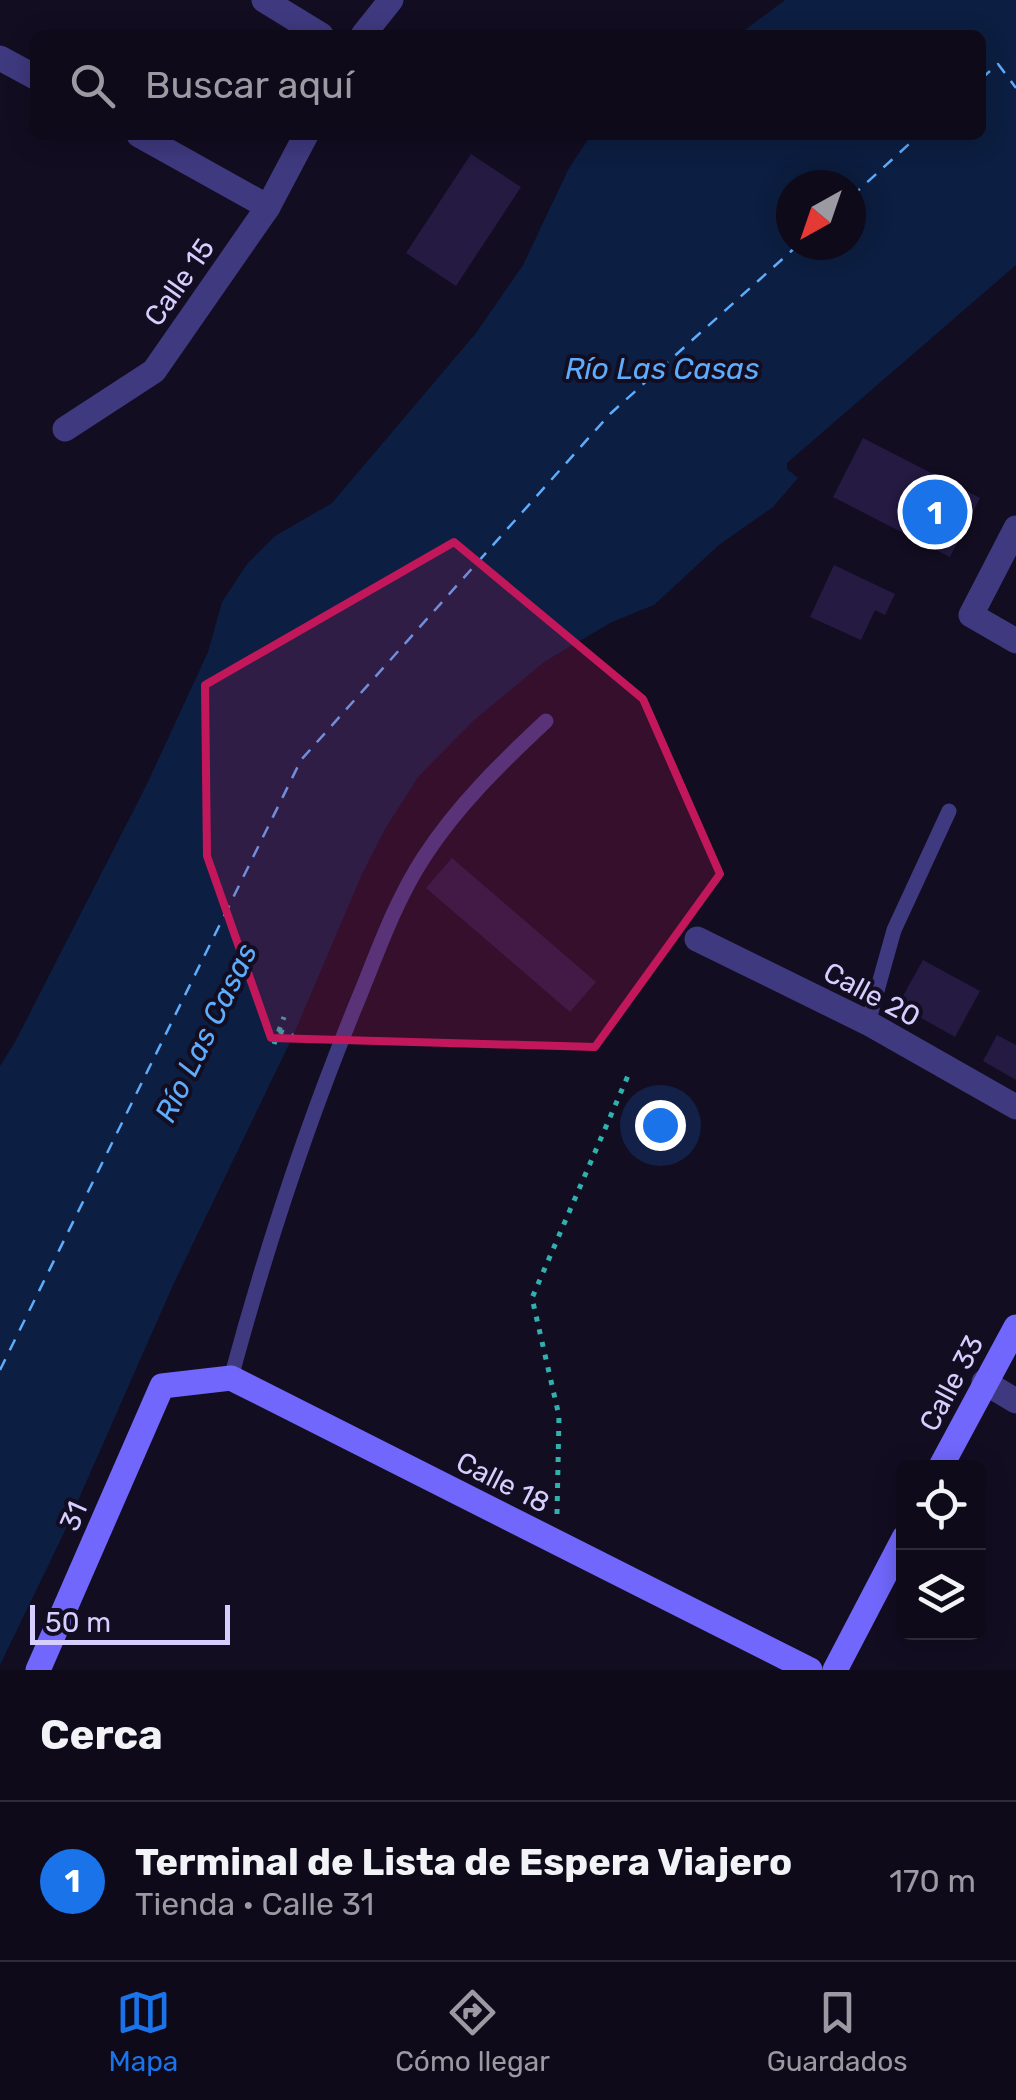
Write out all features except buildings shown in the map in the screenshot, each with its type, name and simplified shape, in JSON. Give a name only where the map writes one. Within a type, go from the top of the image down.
[{"type":"street","points":[[264,0],[313,30]]},
{"type":"street","points":[[367,30],[391,0]]},
{"type":"street","points":[[0,58],[30,74]]},
{"type":"street","points":[[148,140],[268,207]]},
{"type":"street","name":"Calle 15","points":[[65,429],[154,370],[268,207],[303,140]]},
{"type":"street","points":[[1016,528],[971,616],[1016,641]]},
{"type":"street","name":"Calle 20","points":[[697,939],[868,1023],[1016,1107]]},
{"type":"street","name":"Calle 33","points":[[944,1460],[1016,1327]]},
{"type":"street","name":"31","points":[[38,1670],[162,1386],[231,1378]]},
{"type":"street","name":"Calle 18","points":[[231,1378],[810,1670]]},
{"type":"street","points":[[984,1382],[1016,1401]]},
{"type":"street","points":[[836,1670],[898,1550]]},
{"type":"lane","points":[[231,1378],[260,1270],[301,1152],[394,911],[448,824],[508,756],[546,721]]},
{"type":"lane","points":[[868,1023],[894,930],[950,811]]},
{"type":"path","points":[[274,1044],[284,1016]]},
{"type":"path","points":[[279,1031],[293,1036]]},
{"type":"path","points":[[556,1542],[560,1416],[532,1298],[630,1071]]},
{"type":"highlighted area","points":[[454,542],[643,699],[720,874],[595,1047],[271,1038],[207,856],[205,685]]},
{"type":"water","name":"Río Las Casas","points":[[785,0],[1016,0],[1016,285],[798,478],[773,507],[719,545],[654,605],[612,622],[544,662],[473,721],[418,777],[362,874],[293,1036],[174,1283],[62,1537],[0,1665],[0,1066],[146,786],[208,652],[222,602],[247,564],[275,536],[332,503],[476,333],[523,265],[569,168],[588,140],[986,140],[986,30],[745,30]]},
{"type":"pier","points":[[1016,265],[1016,285],[798,478],[787,469],[787,463]]},
{"type":"ferry route","points":[[986,75],[998,64],[1016,88]]},
{"type":"ferry route","points":[[866,183],[914,140]]},
{"type":"ferry route","points":[[0,1370],[301,760],[610,414],[781,260]]},
{"type":"place","name":"Terminal de Lista de Espera Viajero","points":[[935,512]]}]
